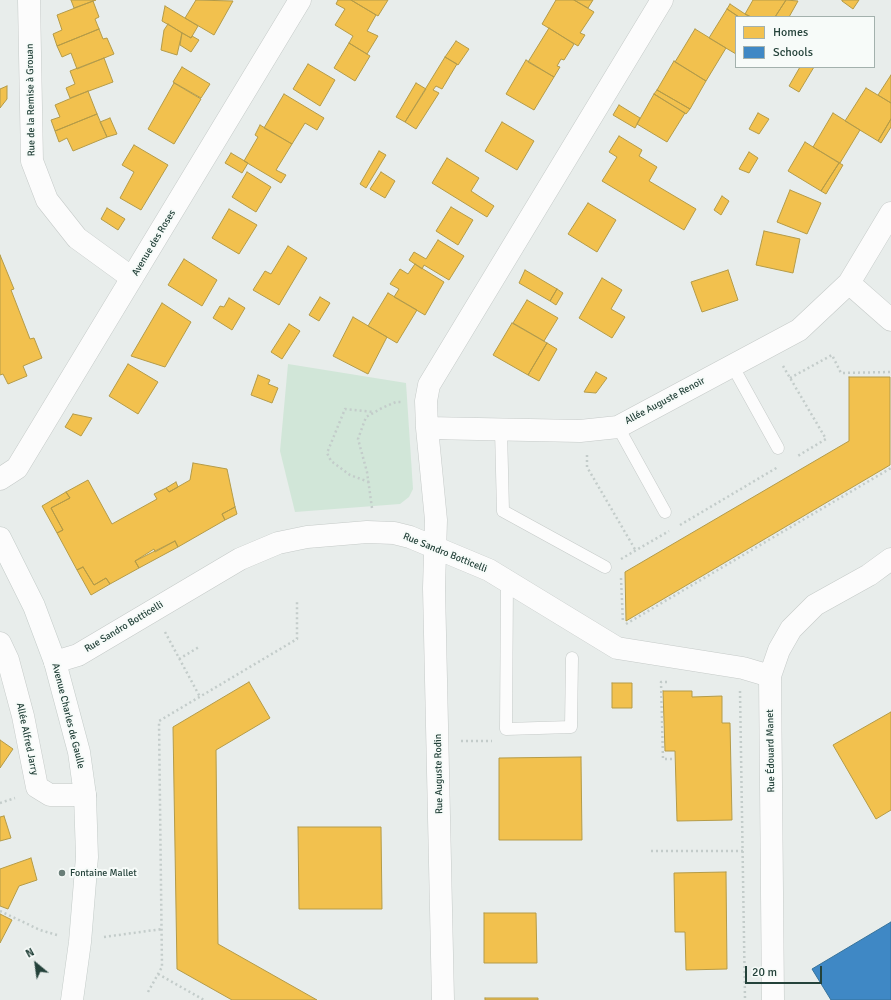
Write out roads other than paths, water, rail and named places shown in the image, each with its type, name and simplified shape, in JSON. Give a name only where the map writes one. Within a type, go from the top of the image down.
[{"type":"street","name":"Rue de la Remise à Grouan","points":[[29,0],[32,161],[47,200],[76,238],[132,278]]},
{"type":"street","name":"Avenue des Roses","points":[[0,479],[17,468],[300,0]]},
{"type":"street","name":"Rue Auguste Rodin","points":[[443,1000],[434,588],[437,547],[436,520],[427,428],[426,399],[429,385],[662,0]]},
{"type":"street","name":"Allée Auguste Renoir","points":[[427,428],[586,430],[618,427],[799,330],[849,283],[891,213]]},
{"type":"street","points":[[849,283],[891,320]]},
{"type":"street","name":"Rue Sandro Botticelli","points":[[55,662],[78,655],[240,559],[278,543],[308,537],[367,532],[394,533],[410,537],[489,570],[617,648],[743,668],[770,676]]},
{"type":"street","name":"Avenue Charles de Gaulle","points":[[0,538],[34,606],[55,662],[78,752],[86,795],[87,858],[80,942],[72,1000]]},
{"type":"street","name":"Rue Édouard Manet","points":[[773,1000],[770,676],[780,650],[791,629],[815,605],[869,574],[891,558]]},
{"type":"street","name":"Allée Alfred Jarry","points":[[0,643],[8,660],[23,716],[37,787],[50,795],[86,795]]},
{"type":"lane","points":[[732,365],[778,448]]},
{"type":"lane","points":[[618,427],[665,512]]},
{"type":"lane","points":[[501,430],[503,511],[605,567]]},
{"type":"lane","points":[[507,581],[506,729],[571,727],[572,658]]},
{"type":"place","name":"Fontaine Mallet","points":[[62,873]]}]
